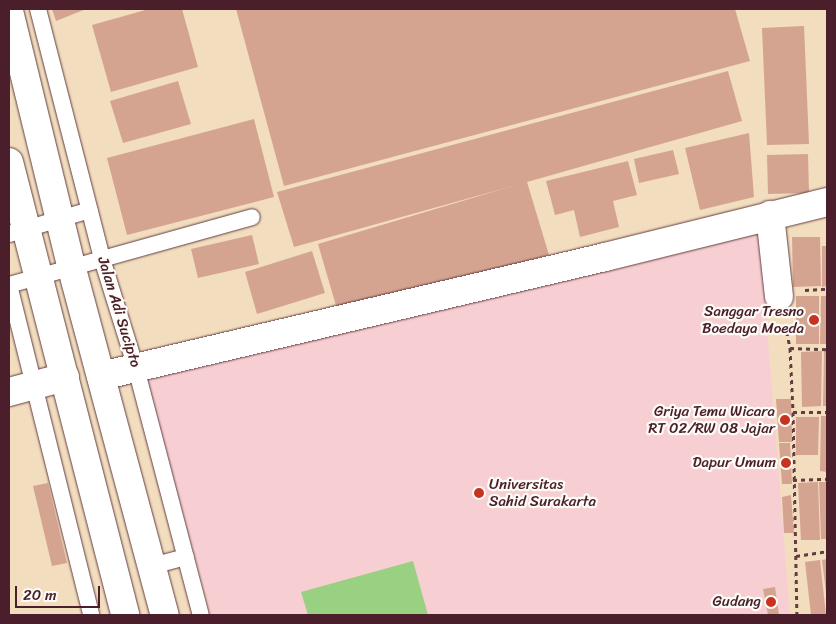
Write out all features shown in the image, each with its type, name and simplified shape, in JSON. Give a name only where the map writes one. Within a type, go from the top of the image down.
[{"type":"main road","points":[[9,11],[72,269],[165,615]]},
{"type":"main road","points":[[9,162],[17,231],[38,279],[65,377],[125,615]]},
{"type":"main road","points":[[101,376],[605,257],[827,202]]},
{"type":"main road","points":[[770,215],[779,297]]},
{"type":"main road","points":[[21,389],[65,377]]},
{"type":"lane","name":"Jalan Adi Sucipto","points":[[38,9],[102,259],[136,368],[201,615]]},
{"type":"lane","points":[[25,76],[54,70]]},
{"type":"lane","points":[[46,160],[75,152]]},
{"type":"lane","points":[[17,231],[90,210]]},
{"type":"lane","points":[[91,615],[21,389],[9,285],[38,279],[252,217]]},
{"type":"lane","points":[[152,566],[186,557]]},
{"type":"path","points":[[779,297],[790,348],[797,615]]},
{"type":"path","points":[[790,348],[827,349]]},
{"type":"path","points":[[792,412],[827,412]]},
{"type":"path","points":[[793,480],[827,479]]},
{"type":"path","points":[[796,556],[827,551]]},
{"type":"shaded area","name":"Universitas Sahid Surakarta","points":[[759,228],[790,615],[211,615],[144,371]]},
{"type":"green space","points":[[413,561],[428,615],[308,615],[301,592]]},
{"type":"building","points":[[52,9],[86,9],[56,21]]},
{"type":"building","points":[[149,9],[182,9],[198,67],[111,92],[92,25]]},
{"type":"building","points":[[236,9],[735,9],[750,61],[284,186]]},
{"type":"building","points":[[804,26],[809,144],[767,145],[762,28]]},
{"type":"building","points":[[728,71],[742,121],[527,182],[549,255],[339,316],[318,244],[516,185],[294,247],[277,192]]},
{"type":"building","points":[[178,81],[191,124],[123,143],[110,101]]},
{"type":"building","points":[[254,119],[274,197],[127,235],[107,158]]},
{"type":"building","points":[[749,133],[754,197],[700,210],[685,148]]},
{"type":"building","points":[[673,150],[679,174],[639,183],[634,159]]},
{"type":"building","points":[[808,154],[809,193],[768,194],[767,155]]},
{"type":"building","points":[[628,161],[637,195],[613,201],[619,227],[580,237],[574,210],[555,215],[546,181]]},
{"type":"building","points":[[252,235],[259,264],[198,278],[191,249]]},
{"type":"building","points":[[792,237],[820,237],[821,286],[793,287]]},
{"type":"building","points":[[822,246],[827,246],[827,286],[822,287]]},
{"type":"building","points":[[312,251],[325,293],[257,314],[245,272]]},
{"type":"building","points":[[796,296],[819,296],[819,344],[796,344]]},
{"type":"building","points":[[821,296],[827,296],[827,344],[820,344]]},
{"type":"building","points":[[822,351],[821,406],[802,407],[801,352]]},
{"type":"building","points":[[824,351],[827,351],[827,406],[823,406]]},
{"type":"building","name":"Griya Temu Wicara RT 02/RW 08 Jajar","points":[[776,399],[791,399],[792,442],[779,442]]},
{"type":"building","points":[[821,416],[827,416],[827,472],[820,471]]},
{"type":"building","points":[[796,417],[819,417],[818,455],[796,455]]},
{"type":"building","name":"Dapur Umum","points":[[779,443],[790,443],[792,484],[782,484]]},
{"type":"building","points":[[818,482],[820,540],[801,540],[798,483]]},
{"type":"building","points":[[819,482],[827,482],[827,539],[821,539]]},
{"type":"building","points":[[48,483],[67,563],[52,566],[33,486]]},
{"type":"building","name":"Dapur Umum","points":[[791,495],[794,533],[784,533],[782,497]]},
{"type":"building","points":[[827,559],[827,593],[826,593],[822,560]]},
{"type":"building","points":[[820,560],[826,615],[811,615],[805,562]]},
{"type":"building","name":"Gudang","points":[[775,587],[779,615],[768,615],[763,589]]},
{"type":"place","name":"Sanggar Tresno Boedaya Moeda","points":[[814,320]]},
{"type":"place","name":"Griya Temu Wicara RT 02/RW 08 Jajar","points":[[785,420]]},
{"type":"place","name":"Dapur Umum","points":[[786,463]]},
{"type":"place","name":"Universitas Sahid Surakarta","points":[[479,493]]},
{"type":"place","name":"Gudang","points":[[771,602]]}]
